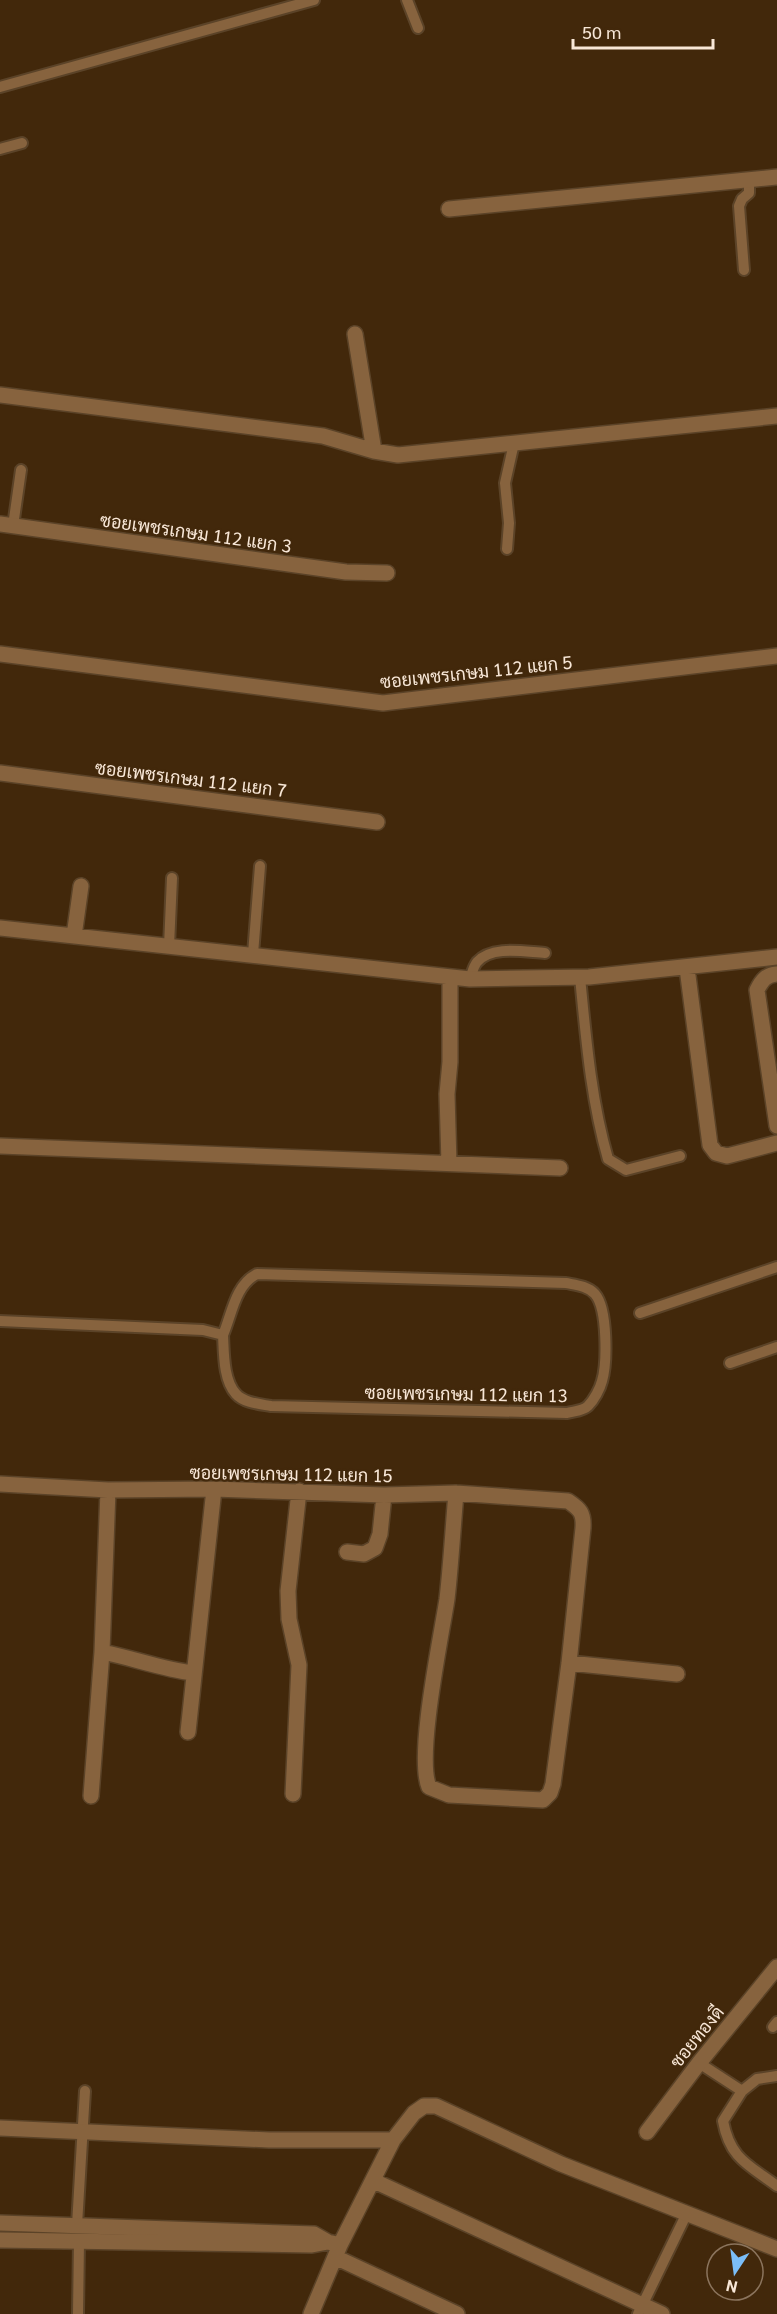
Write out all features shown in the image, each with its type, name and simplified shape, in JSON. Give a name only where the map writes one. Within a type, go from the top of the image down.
[{"type":"street","points":[[449,209],[777,177]]},
{"type":"street","points":[[355,334],[374,451]]},
{"type":"street","points":[[0,395],[323,436],[374,451],[398,454],[777,416]]},
{"type":"street","name":"ซอยเพชรเกษม 112 แยก 3","points":[[6,525],[346,572],[387,573]]},
{"type":"street","name":"ซอยเพชรเกษม 112 แยก 5","points":[[0,654],[383,703],[777,656]]},
{"type":"street","name":"ซอยเพชรเกษม 112 แยก 7","points":[[0,773],[377,822]]},
{"type":"street","points":[[74,936],[81,886]]},
{"type":"street","points":[[0,928],[470,979],[580,977],[687,968],[777,957]]},
{"type":"street","points":[[687,968],[710,1145],[716,1153],[727,1156],[777,1143]]},
{"type":"street","points":[[777,974],[769,975],[761,981],[757,990],[777,1125]]},
{"type":"street","points":[[449,1164],[447,1094],[450,1062],[450,978]]},
{"type":"street","points":[[0,1146],[560,1168]]},
{"type":"street","name":"ซอยเพชรเกษม 112 แยก 15","points":[[0,1484],[108,1490],[214,1489],[384,1495],[456,1493],[568,1501],[579,1508],[584,1516],[569,1663]]},
{"type":"street","points":[[188,1732],[214,1489]]},
{"type":"street","points":[[91,1796],[102,1652],[108,1490]]},
{"type":"street","points":[[293,1794],[299,1665],[289,1619],[288,1591],[299,1491]]},
{"type":"street","points":[[456,1493],[447,1596],[427,1740],[425,1777],[429,1787],[449,1795],[543,1800],[550,1792],[552,1784],[569,1663],[677,1674]]},
{"type":"street","points":[[347,1552],[364,1554],[375,1548],[380,1534],[384,1495]]},
{"type":"street","points":[[102,1652],[137,1659],[167,1670],[193,1673]]},
{"type":"street","name":"ซอยทองดี","points":[[647,2132],[699,2063],[777,1967]]},
{"type":"street","points":[[311,2314],[334,2248],[374,2181],[393,2140],[414,2113],[424,2106],[436,2106],[561,2164],[777,2249]]},
{"type":"street","points":[[0,2128],[269,2140],[393,2140]]},
{"type":"street","points":[[374,2181],[640,2309],[662,2314]]},
{"type":"street","points":[[0,2223],[314,2234],[334,2248],[457,2314]]},
{"type":"street","points":[[0,2240],[312,2245],[334,2248]]},
{"type":"lane","points":[[0,87],[314,0]]},
{"type":"lane","points":[[407,0],[418,28]]},
{"type":"lane","points":[[0,149],[22,143]]},
{"type":"lane","points":[[744,270],[739,206],[742,199],[749,193],[749,179]]},
{"type":"lane","points":[[507,549],[509,523],[505,483],[514,443]]},
{"type":"lane","points":[[6,525],[21,470]]},
{"type":"lane","points":[[253,954],[260,866]]},
{"type":"lane","points":[[170,946],[172,878]]},
{"type":"lane","points":[[470,979],[476,964],[485,955],[498,952],[545,953]]},
{"type":"lane","points":[[580,977],[588,1060],[601,1135],[608,1159],[626,1170],[680,1156]]},
{"type":"lane","points":[[640,1313],[777,1267]]},
{"type":"lane","name":"ซอยเพชรเกษม 112 แยก 13","points":[[257,1274],[566,1283],[585,1287],[596,1295],[601,1309],[605,1343],[602,1381],[594,1399],[586,1408],[567,1413],[528,1413],[283,1406],[250,1402],[236,1394],[230,1382],[223,1335],[241,1287],[247,1279],[257,1274]]},
{"type":"lane","points":[[0,1321],[203,1330],[223,1335]]},
{"type":"lane","points":[[730,1363],[777,1347]]},
{"type":"lane","points":[[699,2063],[742,2091]]},
{"type":"lane","points":[[777,2076],[757,2079],[742,2091],[723,2121],[725,2136],[733,2153],[777,2186]]},
{"type":"lane","points":[[76,2225],[85,2091]]},
{"type":"lane","points":[[640,2309],[687,2212]]},
{"type":"lane","points":[[78,2314],[79,2241]]}]
